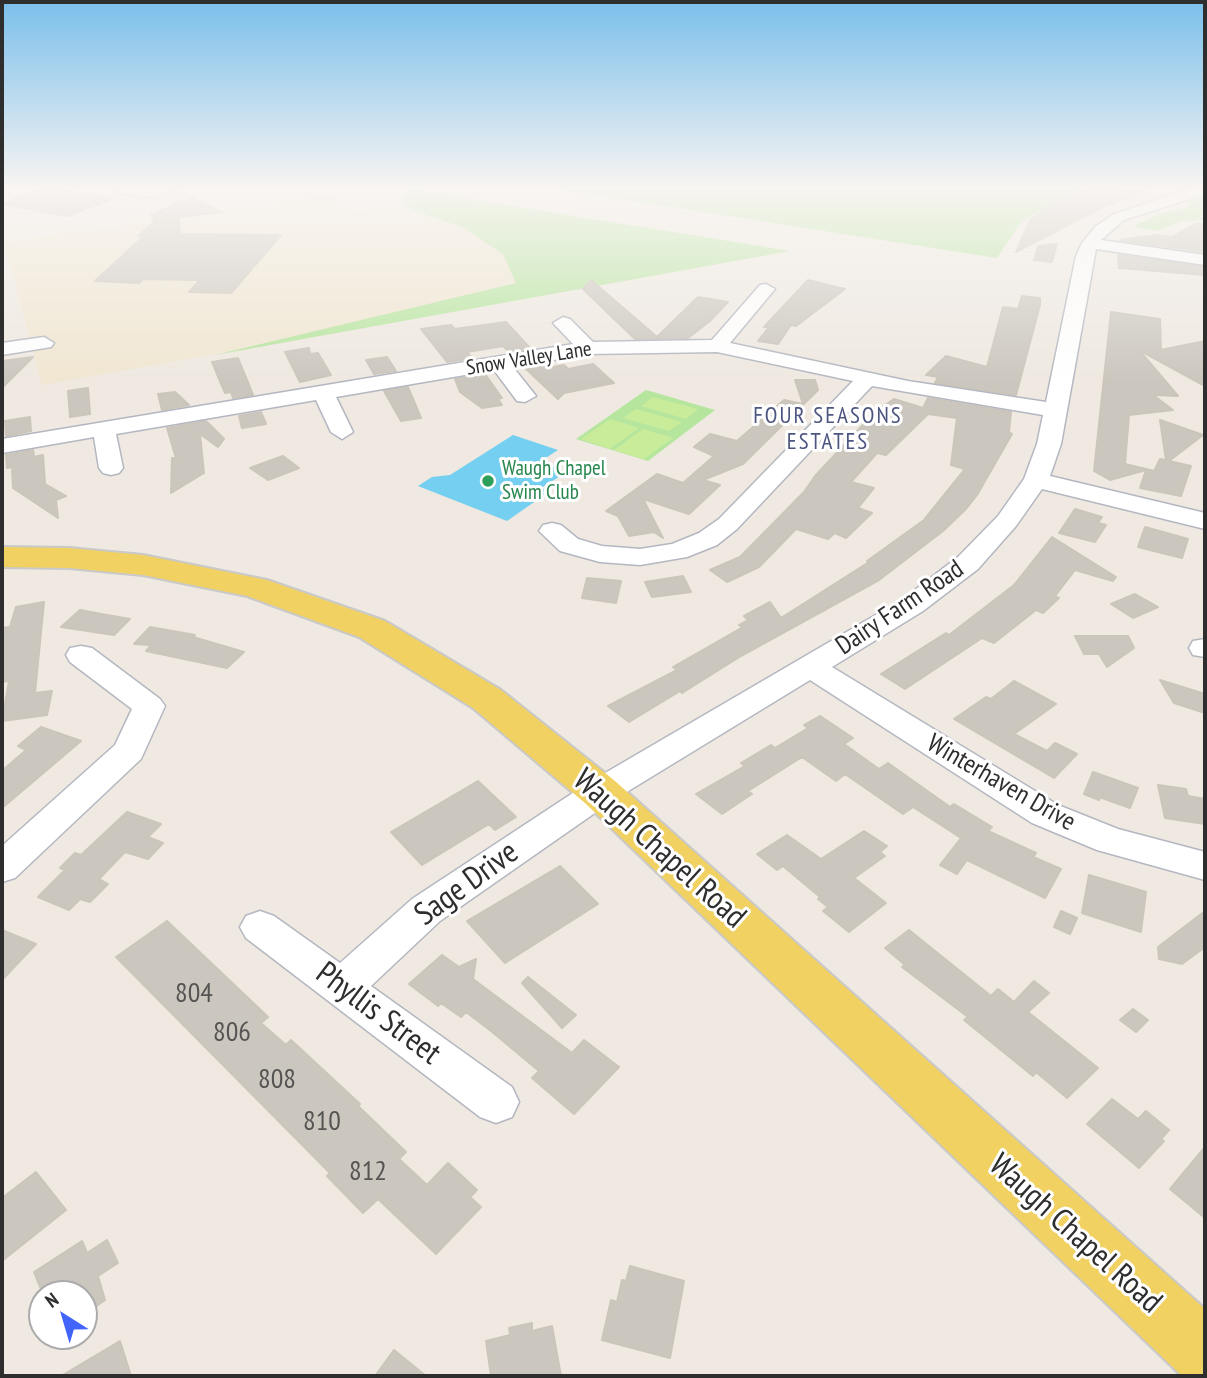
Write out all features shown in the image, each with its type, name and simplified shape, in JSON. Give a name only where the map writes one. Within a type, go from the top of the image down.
[{"type":"main road","name":"Waugh Chapel Road","points":[[2,557],[69,558],[192,573],[255,587],[372,629],[487,699],[600,792],[1205,1353]]},
{"type":"street","name":"Dairy Farm Road","points":[[600,792],[913,605],[968,563],[1007,521],[1036,480],[1049,444],[1085,253]]},
{"type":"street","points":[[1160,253],[1205,260]]},
{"type":"street","points":[[717,346],[766,289]]},
{"type":"street","points":[[564,323],[588,348]]},
{"type":"street","points":[[2,349],[44,343]]},
{"type":"street","name":"Snow Valley Lane","points":[[2,446],[588,348],[646,345],[717,346],[867,379],[1056,411]]},
{"type":"street","points":[[500,364],[526,396]]},
{"type":"street","points":[[552,531],[569,545],[600,554],[640,557],[678,551],[708,539],[728,524],[867,379]]},
{"type":"street","points":[[323,393],[342,432]]},
{"type":"street","points":[[104,428],[111,468]]},
{"type":"street","points":[[1036,480],[1205,521]]},
{"type":"street","points":[[2,868],[129,751],[149,706],[81,655]]},
{"type":"street","name":"Winterhaven Drive","points":[[811,667],[1045,814],[1110,840],[1205,866]]},
{"type":"street","name":"Sage Drive","points":[[342,987],[426,909],[600,792]]},
{"type":"street","name":"Phyllis Street","points":[[260,927],[496,1102]]},
{"type":"shaded area","points":[[7,253],[777,253],[42,385]]},
{"type":"green space","points":[[777,253],[215,355],[516,283],[503,254]]},
{"type":"green space","points":[[967,253],[1000,253],[997,258]]},
{"type":"green space","points":[[646,390],[715,410],[648,461],[576,439]]},
{"type":"green space","points":[[653,397],[698,409],[686,419],[641,406]]},
{"type":"green space","points":[[636,409],[682,422],[669,431],[623,418]]},
{"type":"green space","points":[[610,419],[639,428],[610,449],[581,439]]},
{"type":"green space","points":[[643,429],[673,438],[644,459],[614,450]]},
{"type":"water","name":"Waugh Chapel Swim Club","points":[[513,435],[558,450],[541,461],[567,472],[541,488],[550,491],[507,521],[418,486],[432,477],[450,475]]},
{"type":"building","points":[[125,253],[265,253],[231,293],[189,292],[200,280],[143,279],[139,283],[95,281]]},
{"type":"building","points":[[1036,253],[1054,253],[1052,262],[1034,260]]},
{"type":"building","points":[[1118,255],[1205,267],[1205,275],[1119,268]]},
{"type":"building","points":[[591,280],[657,337],[698,297],[728,302],[688,338],[635,339],[583,289]]},
{"type":"building","points":[[808,280],[845,289],[796,326],[791,325],[778,344],[758,341],[769,327],[764,327]]},
{"type":"building","points":[[1022,296],[1040,298],[1040,305],[1016,395],[935,383],[938,377],[926,375],[946,356],[987,367],[1003,307],[1018,309]]},
{"type":"building","points":[[1111,312],[1160,319],[1161,350],[1205,341],[1205,386],[1139,350],[1178,396],[1153,395],[1173,410],[1129,415],[1125,464],[1154,471],[1160,459],[1166,460],[1160,420],[1203,435],[1169,461],[1191,466],[1181,496],[1140,488],[1146,470],[1110,480],[1094,471]]},
{"type":"building","points":[[506,322],[530,348],[509,352],[503,346],[467,352],[472,358],[447,362],[421,329],[451,325],[455,329]]},
{"type":"building","points":[[309,348],[310,354],[318,353],[331,375],[300,382],[285,352]]},
{"type":"building","points":[[33,357],[2,388],[2,361]]},
{"type":"building","points":[[387,357],[396,371],[374,374],[366,360]]},
{"type":"building","points":[[238,358],[253,395],[233,398],[231,392],[225,393],[212,362]]},
{"type":"building","points":[[544,364],[547,368],[564,365],[568,369],[593,364],[614,383],[564,393],[558,399],[525,368]]},
{"type":"building","points":[[485,374],[502,398],[498,399],[502,405],[482,408],[460,392],[455,379]]},
{"type":"building","points":[[795,380],[815,380],[818,390],[743,464],[703,480],[720,485],[689,514],[643,499],[663,538],[654,532],[629,536],[618,516],[606,511],[657,474],[683,483],[714,456],[694,447],[710,434],[737,441],[784,400],[803,404]]},
{"type":"building","points":[[408,387],[421,418],[401,421],[384,391]]},
{"type":"building","points":[[88,388],[90,414],[70,417],[68,391]]},
{"type":"building","points":[[175,392],[189,405],[162,410],[158,394]]},
{"type":"building","points":[[928,398],[1011,412],[1009,432],[1012,434],[966,509],[943,531],[879,580],[741,656],[682,693],[680,691],[629,722],[608,706],[677,670],[673,667],[743,627],[739,625],[748,620],[744,616],[770,602],[781,618],[869,562],[867,561],[924,520],[965,469],[951,465],[957,418],[928,414],[886,455],[877,453],[851,482],[874,488],[858,508],[872,513],[846,538],[835,533],[828,539],[796,529],[759,567],[727,582],[710,570],[740,557],[804,492],[815,476],[875,412],[894,399],[923,408]]},
{"type":"building","points":[[261,412],[266,424],[242,428],[239,416]]},
{"type":"building","points":[[30,417],[31,431],[6,436],[5,421]]},
{"type":"building","points":[[206,421],[224,439],[218,447],[200,434],[204,473],[171,493],[172,458],[176,458],[167,428]]},
{"type":"building","points":[[33,450],[34,457],[43,455],[45,484],[66,496],[56,500],[58,518],[13,488],[12,467],[7,468],[6,455]]},
{"type":"building","points":[[283,456],[299,468],[268,480],[250,468]]},
{"type":"building","points":[[1075,509],[1102,517],[1098,523],[1106,525],[1095,542],[1059,533]]},
{"type":"building","points":[[1145,527],[1188,539],[1182,558],[1138,547]]},
{"type":"building","points":[[1052,537],[1116,577],[1113,581],[1075,570],[1055,596],[1059,598],[1043,613],[1036,610],[994,643],[982,638],[905,689],[881,674],[946,633],[949,635],[1014,585]]},
{"type":"building","points":[[683,576],[691,592],[652,597],[645,582]]},
{"type":"building","points":[[587,578],[621,581],[616,603],[582,598]]},
{"type":"building","points":[[1135,594],[1158,607],[1133,618],[1111,604]]},
{"type":"building","points":[[44,602],[35,693],[52,691],[47,715],[2,721],[9,681],[2,682],[2,628],[10,627],[16,607]]},
{"type":"building","points":[[80,610],[130,619],[114,635],[61,627]]},
{"type":"building","points":[[150,627],[195,635],[193,637],[244,652],[227,668],[146,651],[151,645],[134,644]]},
{"type":"building","points":[[1075,636],[1128,636],[1134,648],[1107,667],[1099,654],[1084,654]]},
{"type":"building","points":[[1160,680],[1205,694],[1205,713],[1174,703]]},
{"type":"building","points":[[1014,681],[1056,704],[1014,734],[1047,751],[1055,743],[1077,754],[1054,778],[954,719],[986,697],[991,699]]},
{"type":"building","points":[[820,716],[853,738],[844,744],[879,769],[888,763],[950,807],[954,804],[992,827],[988,831],[1036,853],[1033,857],[1061,869],[1045,898],[967,860],[957,874],[940,865],[961,838],[913,807],[903,814],[845,774],[836,781],[802,757],[748,791],[752,794],[722,814],[696,794],[745,766],[741,763],[771,745],[775,748],[808,728],[804,725]]},
{"type":"building","points":[[41,727],[81,741],[2,808],[2,771],[26,750],[18,746]]},
{"type":"building","points":[[1093,772],[1138,788],[1130,808],[1102,798],[1103,793],[1099,800],[1084,794]]},
{"type":"building","points":[[478,781],[516,817],[495,830],[489,824],[422,865],[391,832]]},
{"type":"building","points":[[1158,785],[1186,789],[1188,796],[1205,799],[1205,824],[1165,818]]},
{"type":"building","points":[[127,812],[161,824],[148,837],[163,843],[148,859],[125,852],[99,879],[108,884],[90,902],[80,899],[69,910],[38,897],[65,870],[60,868],[75,853],[81,855]]},
{"type":"building","points":[[864,831],[887,846],[880,852],[885,856],[854,878],[886,903],[849,932],[823,911],[828,907],[818,899],[820,897],[783,866],[777,870],[757,854],[787,835],[821,859]]},
{"type":"building","points":[[560,866],[598,904],[505,963],[467,921]]},
{"type":"building","points":[[1089,875],[1146,892],[1141,932],[1082,913]]},
{"type":"building","points":[[1061,911],[1077,918],[1070,934],[1054,927]]},
{"type":"building","points":[[1205,911],[1205,947],[1182,964],[1159,959],[1158,947]]},
{"type":"building","points":[[167,921],[268,1017],[261,1023],[286,1045],[291,1040],[360,1104],[358,1106],[406,1152],[399,1159],[427,1185],[448,1163],[477,1190],[470,1197],[481,1207],[436,1254],[378,1199],[363,1213],[327,1176],[330,1173],[116,957]]},
{"type":"building","points":[[2,930],[36,944],[2,980]]},
{"type":"building","points":[[909,930],[991,996],[998,989],[1014,1002],[1034,981],[1049,993],[1028,1012],[1098,1068],[1067,1098],[1036,1072],[1033,1076],[964,1020],[968,1017],[902,967],[905,965],[885,948]]},
{"type":"building","points":[[442,955],[459,967],[476,959],[473,979],[572,1053],[584,1040],[619,1067],[574,1114],[532,1078],[539,1071],[491,1031],[466,1012],[461,1017],[441,1003],[438,1006],[409,984]]},
{"type":"building","points":[[528,977],[576,1015],[562,1028],[522,983]]},
{"type":"building","points":[[1133,1009],[1148,1020],[1136,1032],[1120,1020]]},
{"type":"building","points":[[1112,1099],[1138,1119],[1146,1111],[1169,1130],[1161,1139],[1164,1141],[1139,1168],[1087,1124]]},
{"type":"building","points":[[1205,1147],[1205,1218],[1170,1189]]},
{"type":"building","points":[[36,1172],[66,1210],[2,1261],[2,1198]]},
{"type":"building","points":[[107,1240],[118,1263],[98,1276],[105,1300],[98,1305],[98,1280],[37,1280],[34,1272],[82,1241],[87,1253]]},
{"type":"building","points":[[630,1266],[684,1281],[670,1358],[602,1340],[611,1300],[617,1302],[622,1280],[626,1281]]},
{"type":"building","points":[[532,1323],[532,1331],[552,1326],[561,1376],[491,1376],[486,1341],[510,1335],[509,1328]]},
{"type":"building","points":[[120,1341],[131,1376],[61,1376]]},
{"type":"building","points":[[394,1350],[426,1376],[375,1376]]},
{"type":"place","name":"Waugh Chapel Swim Club","points":[[488,481]]},
{"type":"district","name":"FOUR SEASONS ESTATES","points":[[828,429]]}]
